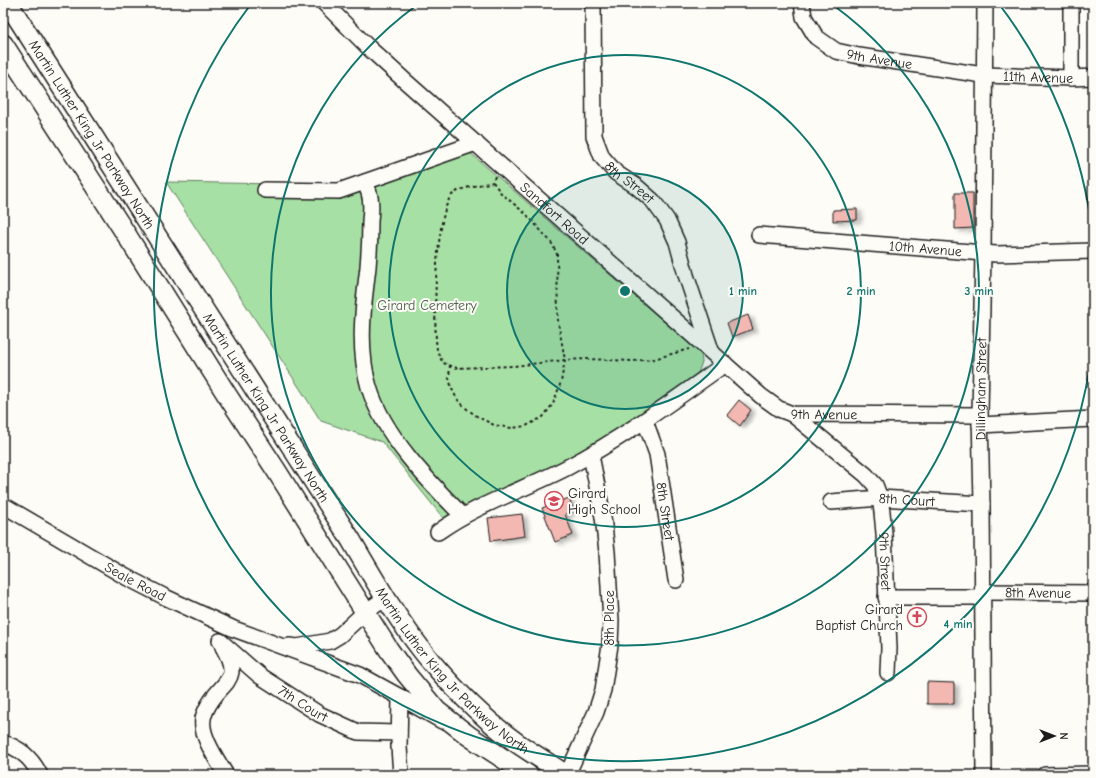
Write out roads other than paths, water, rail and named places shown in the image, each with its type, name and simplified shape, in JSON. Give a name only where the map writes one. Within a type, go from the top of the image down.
[{"type":"main road","name":"Martin Luther King Jr Parkway North","points":[[8,3],[351,540],[386,598],[419,646],[443,676],[465,698],[517,743],[566,775]]},
{"type":"main road","name":"Martin Luther King Jr Parkway North","points":[[3,44],[126,234],[389,650],[407,675],[437,711],[469,736],[528,775]]},
{"type":"street","name":"Sandfort Road","points":[[324,3],[369,48],[499,165],[761,396],[779,409],[792,414]]},
{"type":"street","name":"8th Street","points":[[593,3],[594,136],[602,157],[611,168],[636,186],[653,201],[668,220],[677,242],[707,347]]},
{"type":"street","name":"9th Avenue","points":[[802,3],[804,17],[816,37],[836,51],[859,56],[983,75]]},
{"type":"street","name":"Dillingham Street","points":[[984,3],[983,252],[980,420],[984,775]]},
{"type":"street","points":[[1071,3],[1071,78]]},
{"type":"street","name":"11th Avenue","points":[[983,75],[1071,78],[1093,77]]},
{"type":"street","points":[[265,190],[338,191],[476,143]]},
{"type":"street","points":[[365,182],[370,194],[371,207],[370,258],[362,325],[365,368],[369,387],[379,413],[402,448],[463,516]]},
{"type":"street","name":"10th Avenue","points":[[759,235],[996,254],[1093,251]]},
{"type":"street","points":[[438,532],[463,516],[505,495],[536,483],[591,455],[645,421],[726,364]]},
{"type":"street","name":"9th Avenue","points":[[792,414],[980,420],[1093,419]]},
{"type":"street","name":"9th Avenue","points":[[792,414],[866,475],[875,485],[880,498]]},
{"type":"street","name":"8th Street","points":[[645,421],[657,454],[676,580]]},
{"type":"street","name":"8th Place","points":[[566,775],[596,712],[608,668],[610,644],[611,621],[607,552],[603,517],[591,455]]},
{"type":"street","name":"8th Court","points":[[831,502],[880,498],[982,504]]},
{"type":"street","name":"9th Street","points":[[880,498],[884,533],[888,672]]},
{"type":"street","name":"Seale Road","points":[[3,505],[126,577],[167,598],[274,644],[360,675],[469,736]]},
{"type":"street","name":"8th Avenue","points":[[886,597],[1093,593]]},
{"type":"street","name":"Seale Road","points":[[274,644],[297,647],[330,642],[366,612],[386,598]]},
{"type":"street","points":[[206,616],[229,658],[232,669],[231,676],[211,701],[203,719],[207,740],[226,775]]},
{"type":"street","name":"7th Court","points":[[220,641],[260,676],[319,714],[358,732],[399,733]]},
{"type":"street","points":[[400,697],[399,747],[402,775]]},
{"type":"street","points":[[10,745],[27,756],[40,775]]},
{"type":"street","points":[[1045,775],[1093,774]]},
{"type":"place","name":"Girard High School","points":[[554,501]]},
{"type":"place","name":"Girard Baptist Church","points":[[917,617]]},
{"type":"park label","name":"Girard Cemetery","points":[[427,305]]}]
